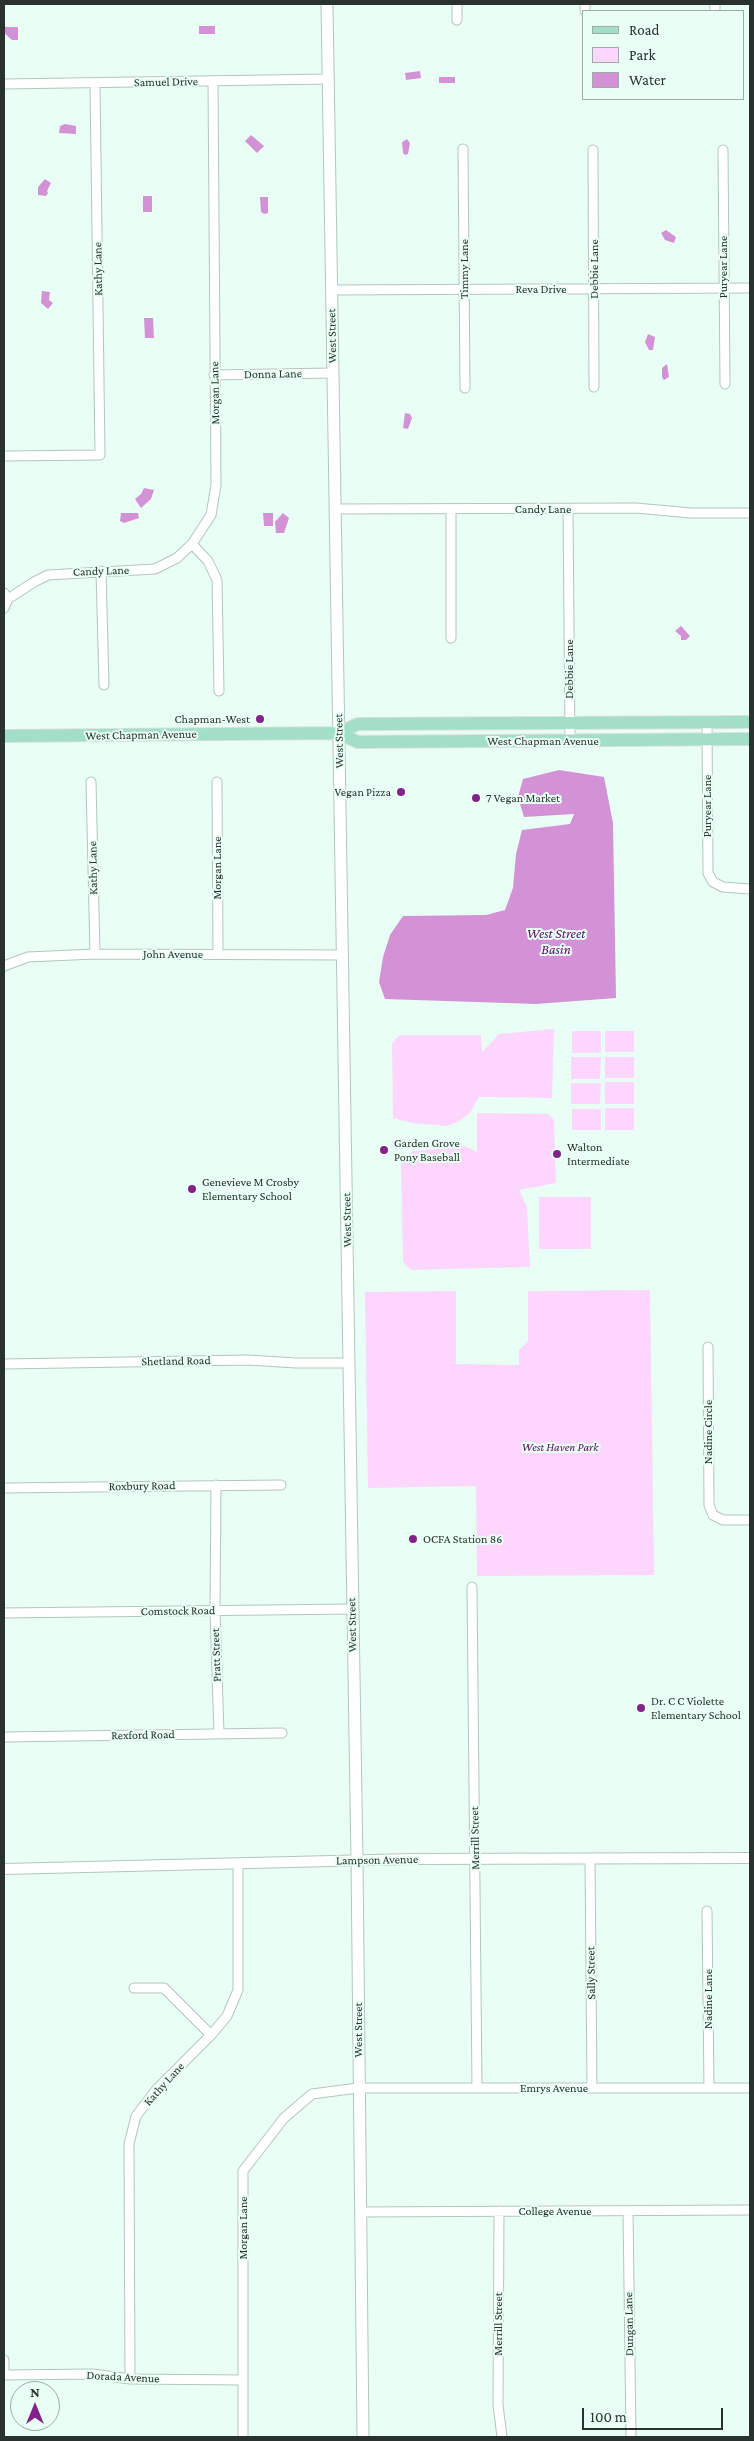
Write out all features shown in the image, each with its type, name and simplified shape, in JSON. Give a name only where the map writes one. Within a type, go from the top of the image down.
[{"type":"main road","name":"West Street","points":[[327,4],[357,1860],[363,2437]]},
{"type":"main road","name":"West Chapman Avenue","points":[[4,736],[338,733],[358,724],[750,722]]},
{"type":"main road","name":"West Chapman Avenue","points":[[338,733],[358,742],[750,740]]},
{"type":"street","points":[[457,4],[457,20]]},
{"type":"street","name":"Samuel Drive","points":[[4,84],[329,79]]},
{"type":"street","name":"Morgan Lane","points":[[192,544],[206,526],[215,501],[212,82]]},
{"type":"street","name":"Kathy Lane","points":[[4,456],[100,455],[95,84]]},
{"type":"street","name":"Timmy Lane","points":[[464,149],[465,388]]},
{"type":"street","name":"Debbie Lane","points":[[593,150],[594,387]]},
{"type":"street","name":"Puryear Lane","points":[[723,150],[725,384]]},
{"type":"street","name":"Reva Drive","points":[[331,290],[750,288]]},
{"type":"street","name":"Donna Lane","points":[[214,375],[332,373]]},
{"type":"street","name":"Debbie Lane","points":[[568,508],[570,740]]},
{"type":"street","name":"Candy Lane","points":[[335,509],[636,508],[691,513],[750,513]]},
{"type":"street","points":[[451,509],[451,638]]},
{"type":"street","points":[[192,544],[208,561],[217,580],[219,690]]},
{"type":"street","name":"Candy Lane","points":[[5,600],[48,575],[101,571],[155,570],[177,558],[192,544]]},
{"type":"street","points":[[101,571],[104,684]]},
{"type":"street","name":"Puryear Lane","points":[[707,722],[707,867],[711,880],[718,885],[731,889],[750,889]]},
{"type":"street","name":"Kathy Lane","points":[[91,782],[94,954]]},
{"type":"street","name":"Morgan Lane","points":[[217,782],[218,954]]},
{"type":"street","name":"John Avenue","points":[[4,966],[28,957],[94,954],[343,955]]},
{"type":"street","name":"Nadine Circle","points":[[708,1348],[709,1505],[713,1515],[723,1520],[750,1520]]},
{"type":"street","name":"Shetland Road","points":[[4,1364],[248,1360],[296,1364],[348,1363]]},
{"type":"street","name":"Roxbury Road","points":[[4,1488],[281,1484]]},
{"type":"street","name":"Pratt Street","points":[[216,1485],[215,1610],[219,1734]]},
{"type":"street","name":"Merrill Street","points":[[472,1587],[478,2088]]},
{"type":"street","name":"Comstock Road","points":[[4,1613],[352,1608]]},
{"type":"street","name":"Rexford Road","points":[[4,1737],[282,1733]]},
{"type":"street","name":"Lampson Avenue","points":[[4,1869],[357,1860],[750,1858]]},
{"type":"street","name":"Sally Street","points":[[590,1859],[592,2088]]},
{"type":"street","name":"Kathy Lane","points":[[130,2379],[129,2144],[136,2116],[156,2090],[211,2035],[227,2016],[238,1990],[238,1864]]},
{"type":"street","name":"Nadine Lane","points":[[707,1911],[709,2088]]},
{"type":"street","points":[[134,1988],[164,1988],[211,2035]]},
{"type":"street","name":"Morgan Lane","points":[[243,2437],[242,2171],[284,2118],[312,2094],[358,2088]]},
{"type":"street","name":"Emrys Avenue","points":[[358,2088],[750,2088]]},
{"type":"street","name":"Dungan Lane","points":[[628,2210],[631,2437]]},
{"type":"street","name":"College Avenue","points":[[360,2212],[750,2210]]},
{"type":"street","name":"Merrill Street","points":[[499,2211],[498,2405],[502,2437]]},
{"type":"street","points":[[4,2360],[4,2375]]},
{"type":"street","name":"Dorada Avenue","points":[[4,2375],[93,2374],[130,2379],[243,2380]]},
{"type":"green space","points":[[554,1029],[552,1098],[479,1097],[470,1113],[458,1122],[447,1126],[412,1123],[393,1118],[392,1043],[400,1035],[481,1035],[482,1052],[499,1034]]},
{"type":"green space","points":[[572,1031],[601,1031],[601,1053],[572,1053]]},
{"type":"green space","points":[[605,1031],[634,1031],[634,1052],[605,1052]]},
{"type":"green space","points":[[571,1057],[601,1057],[600,1079],[571,1079]]},
{"type":"green space","points":[[605,1057],[634,1057],[634,1078],[605,1078]]},
{"type":"green space","points":[[605,1082],[634,1082],[634,1104],[605,1104]]},
{"type":"green space","points":[[571,1083],[601,1083],[600,1104],[571,1104]]},
{"type":"green space","points":[[605,1108],[634,1108],[634,1130],[605,1130]]},
{"type":"green space","points":[[572,1109],[601,1109],[601,1130],[572,1130]]},
{"type":"green space","points":[[477,1113],[548,1114],[554,1120],[556,1183],[519,1190],[527,1207],[530,1267],[411,1270],[403,1262],[401,1163],[413,1151],[465,1146],[477,1152]]},
{"type":"green space","points":[[539,1197],[591,1197],[591,1249],[539,1249]]},
{"type":"green space","name":"West Haven Park","points":[[650,1290],[654,1575],[477,1576],[476,1486],[368,1488],[365,1292],[456,1291],[456,1364],[519,1365],[519,1350],[528,1341],[528,1291]]},
{"type":"water","points":[[199,26],[215,26],[215,34],[199,34]]},
{"type":"water","points":[[5,27],[18,27],[18,40],[12,40],[4,33]]},
{"type":"water","points":[[420,71],[421,78],[406,80],[405,73]]},
{"type":"water","points":[[439,77],[455,77],[455,83],[439,83]]},
{"type":"water","points":[[65,124],[76,126],[76,134],[59,133],[60,126]]},
{"type":"water","points":[[251,135],[264,146],[257,153],[245,141]]},
{"type":"water","points":[[407,139],[410,143],[408,154],[405,155],[402,142]]},
{"type":"water","points":[[45,179],[51,183],[47,191],[48,193],[46,196],[38,195],[38,187]]},
{"type":"water","points":[[143,196],[152,196],[152,212],[143,212]]},
{"type":"water","points":[[260,197],[268,197],[268,213],[264,214],[261,212]]},
{"type":"water","points":[[666,230],[676,237],[674,243],[665,240],[661,233]]},
{"type":"water","points":[[42,291],[50,292],[49,300],[53,303],[48,309],[41,303]]},
{"type":"water","points":[[144,318],[153,318],[154,338],[145,338]]},
{"type":"water","points":[[648,334],[655,337],[653,350],[649,350],[645,342]]},
{"type":"water","points":[[667,364],[669,377],[664,380],[662,368]]},
{"type":"water","points":[[405,413],[410,414],[412,418],[408,429],[403,428]]},
{"type":"water","points":[[144,488],[154,490],[151,499],[141,508],[135,499]]},
{"type":"water","points":[[121,513],[138,513],[139,518],[124,523],[120,521]]},
{"type":"water","points":[[263,513],[273,513],[273,526],[264,526]]},
{"type":"water","points":[[283,513],[289,518],[284,533],[276,533],[275,522]]},
{"type":"water","points":[[681,626],[690,636],[686,640],[681,640],[681,636],[675,631]]},
{"type":"water","name":"West Street Basin","points":[[559,770],[604,777],[613,823],[616,998],[536,1004],[385,999],[379,982],[383,957],[390,935],[403,916],[486,915],[505,910],[513,888],[516,854],[522,830],[570,824],[574,814],[524,817],[518,797],[523,779]]},
{"type":"place","name":"Chapman-West","points":[[260,719]]},
{"type":"place","name":"Vegan Pizza","points":[[401,792]]},
{"type":"place","name":"7 Vegan Market","points":[[476,798]]},
{"type":"place","name":"Garden Grove Pony Baseball","points":[[384,1150]]},
{"type":"place","name":"Walton Intermediate","points":[[557,1154]]},
{"type":"place","name":"Genevieve M Crosby Elementary School","points":[[192,1189]]},
{"type":"place","name":"OCFA Station 86","points":[[413,1539]]},
{"type":"place","name":"Dr. C C Violette Elementary School","points":[[641,1708]]}]
